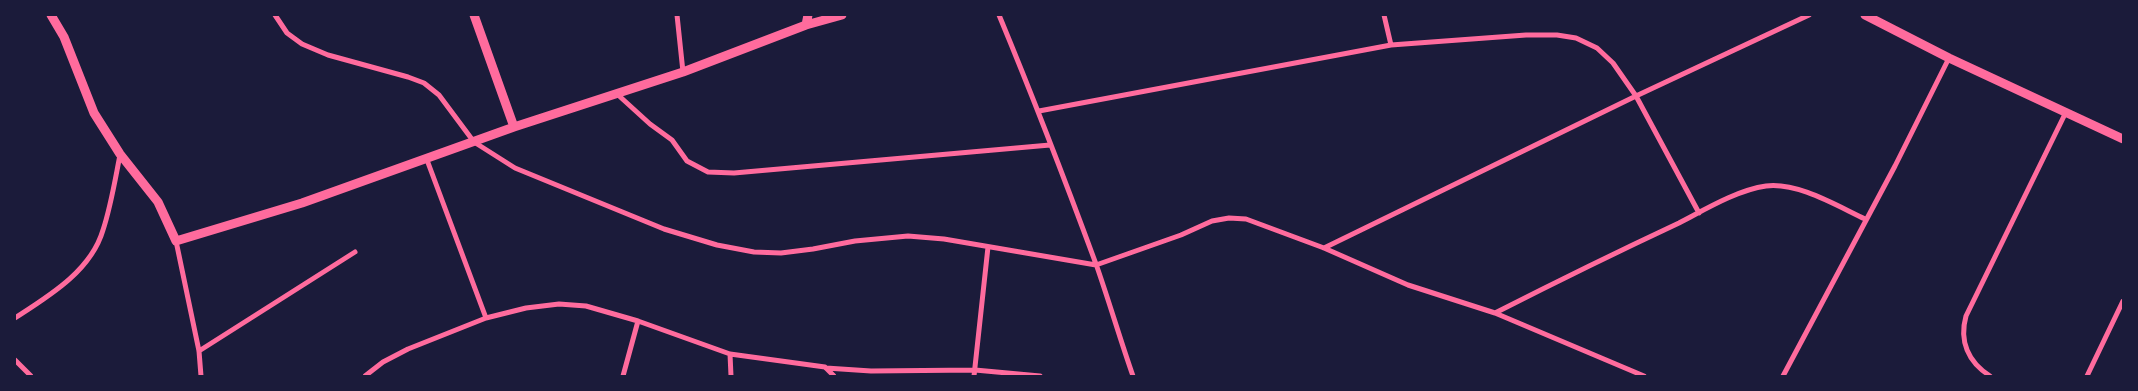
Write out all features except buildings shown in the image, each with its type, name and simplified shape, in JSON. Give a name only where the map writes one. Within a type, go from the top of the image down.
[{"type":"street","points":[[51,15],[64,37],[94,113],[120,154],[158,202],[176,241],[199,351],[201,376]]},
{"type":"street","points":[[276,15],[287,32],[302,44],[328,56],[424,83],[439,96],[474,142],[515,168],[550,184],[664,229],[717,245],[754,252],[781,252],[813,249],[863,240],[908,236],[944,239],[1096,265],[1181,235],[1212,221],[1229,218],[1246,220],[1324,248],[1408,285],[1495,313],[1644,376]]},
{"type":"street","points":[[474,15],[514,127]]},
{"type":"street","points":[[678,15],[683,72]]},
{"type":"street","points":[[806,25],[808,15]]},
{"type":"street","points":[[176,241],[302,203],[427,160],[514,127],[683,72],[806,25],[842,15]]},
{"type":"street","points":[[998,15],[1039,111],[1096,265],[1133,376]]},
{"type":"street","points":[[1384,15],[1390,45]]},
{"type":"street","points":[[1324,248],[1636,96],[1810,15]]},
{"type":"street","points":[[1865,15],[1949,58],[2123,138]]},
{"type":"street","points":[[1039,111],[1390,45],[1526,35],[1557,35],[1576,38],[1597,48],[1613,63],[1636,96],[1699,213]]},
{"type":"street","points":[[1783,376],[1865,219],[1895,166],[1949,58]]},
{"type":"street","points":[[616,93],[650,124],[672,140],[687,160],[708,172],[744,173],[1050,145]]},
{"type":"street","points":[[1990,376],[1972,358],[1962,339],[1962,328],[1966,316],[2066,112]]},
{"type":"street","points":[[15,318],[46,298],[80,269],[94,251],[103,232],[120,154]]},
{"type":"street","points":[[427,160],[486,318]]},
{"type":"street","points":[[1495,313],[1699,213],[1746,192],[1767,186],[1789,188],[1817,196],[1865,219]]},
{"type":"street","points":[[974,373],[988,247]]},
{"type":"street","points":[[199,351],[355,252]]},
{"type":"street","points":[[2087,376],[2123,301]]},
{"type":"street","points":[[365,376],[383,362],[408,349],[486,318],[526,308],[559,304],[586,306],[638,321],[730,354],[825,368],[1040,376]]},
{"type":"street","points":[[623,376],[638,321]]},
{"type":"street","points":[[730,354],[731,376]]},
{"type":"street","points":[[15,360],[31,376]]},
{"type":"street","points":[[825,368],[834,376]]}]
